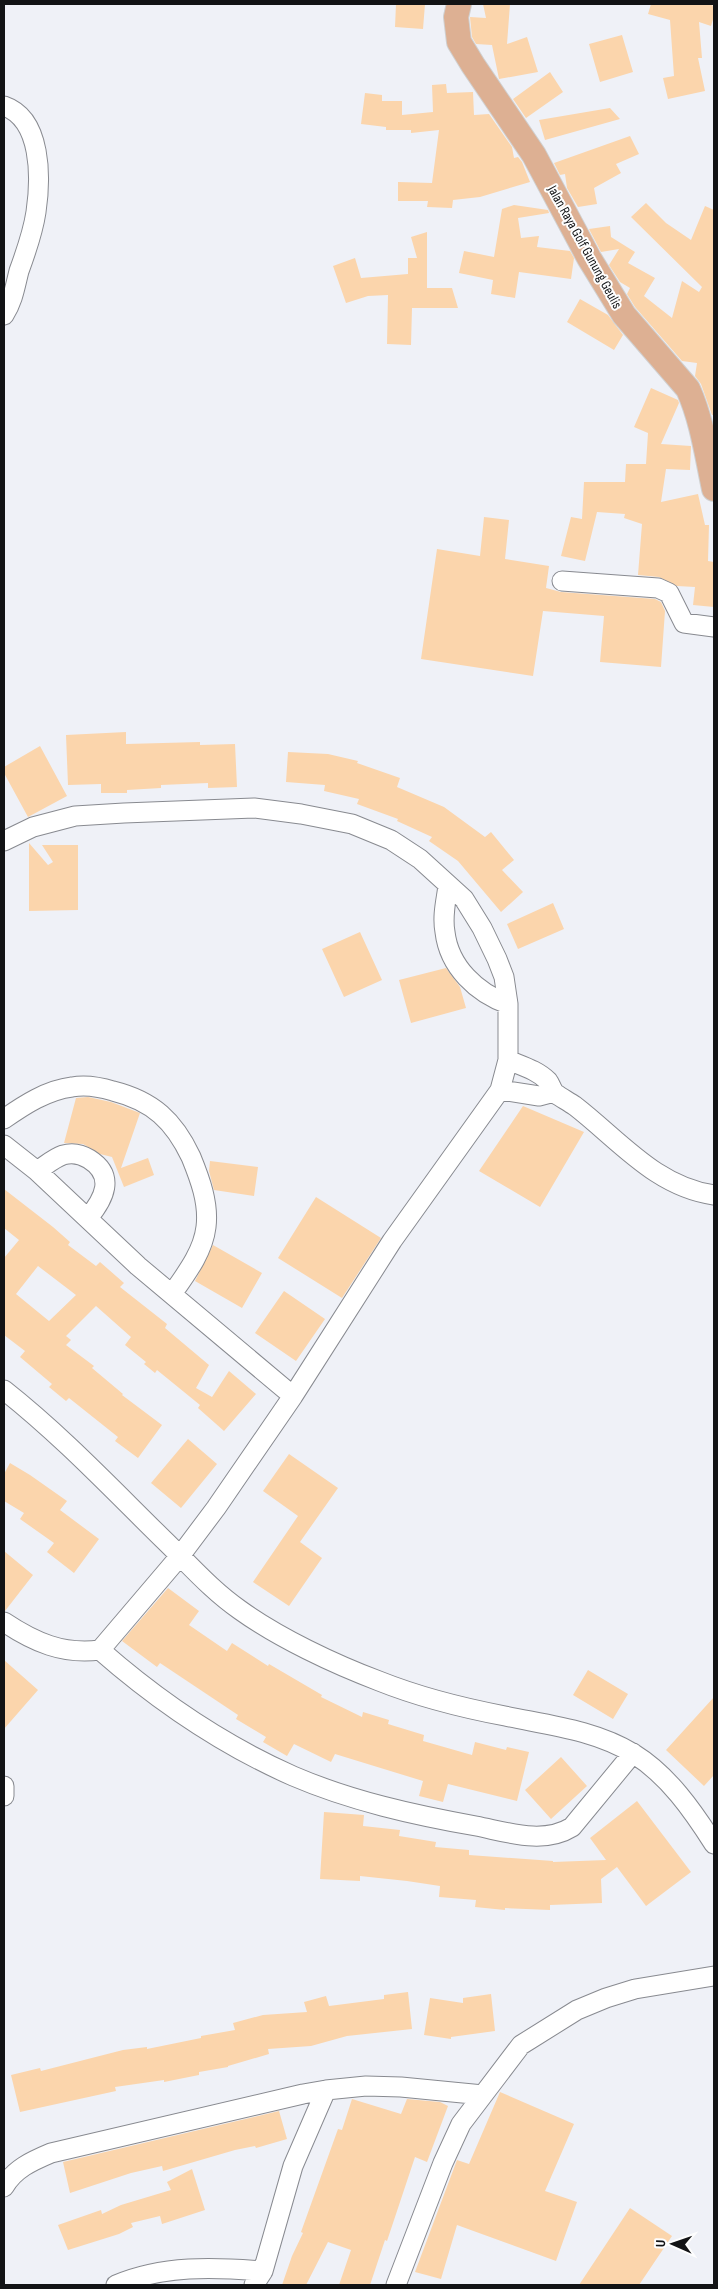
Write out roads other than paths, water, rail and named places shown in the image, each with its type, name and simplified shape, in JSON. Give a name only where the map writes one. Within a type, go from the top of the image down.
[{"type":"main road","name":"Jalan Raya Golf Gunung Geulis","points":[[458,4],[456,17],[459,42],[534,155],[593,265],[624,315],[688,389],[710,444],[714,489]]},
{"type":"street","points":[[4,106],[15,110],[23,117],[31,133],[36,156],[38,184],[36,212],[29,244],[11,275],[16,289],[4,315]]},
{"type":"street","points":[[562,581],[658,588],[669,593],[677,606],[682,621],[693,625],[714,628]]},
{"type":"street","points":[[4,842],[33,827],[74,816],[254,808],[331,819],[370,830],[391,840],[420,859],[464,899],[482,928],[504,977],[508,1004],[508,1060],[500,1090],[392,1241],[294,1396],[180,1556],[100,1650]]},
{"type":"street","points":[[448,886],[444,910],[444,933],[451,953],[471,983],[496,1000],[508,1004]]},
{"type":"street","points":[[508,1060],[533,1070],[549,1083],[554,1092],[574,1106],[626,1152],[651,1169],[688,1188],[714,1196]]},
{"type":"street","points":[[4,1119],[45,1095],[72,1087],[93,1086],[122,1093],[149,1104],[167,1119],[183,1140],[199,1175],[206,1206],[206,1228],[198,1253],[172,1294]]},
{"type":"street","points":[[500,1090],[539,1096],[554,1092]]},
{"type":"street","points":[[4,1145],[37,1171],[138,1266],[294,1396]]},
{"type":"street","points":[[37,1171],[63,1155],[78,1153],[99,1166],[104,1178],[105,1190],[100,1203],[88,1218]]},
{"type":"street","points":[[4,1390],[82,1459],[209,1585],[239,1610],[335,1663],[380,1682],[444,1702],[561,1727],[598,1737],[633,1753],[662,1776],[714,1844]]},
{"type":"street","points":[[4,1622],[24,1635],[54,1647],[76,1652],[100,1650],[154,1694],[240,1749],[293,1776],[359,1800],[471,1826],[525,1836],[546,1837],[561,1834],[572,1827],[633,1753]]},
{"type":"street","points":[[4,1786],[4,1796]]},
{"type":"street","points":[[396,2285],[443,2163],[462,2124],[521,2045],[577,2010],[635,1989],[714,1976]]},
{"type":"street","points":[[4,2187],[7,2180],[27,2163],[51,2153],[293,2096],[366,2086],[401,2087],[483,2095]]},
{"type":"street","points":[[116,2285],[128,2280],[182,2269],[221,2268],[259,2278],[293,2166],[326,2090]]}]
